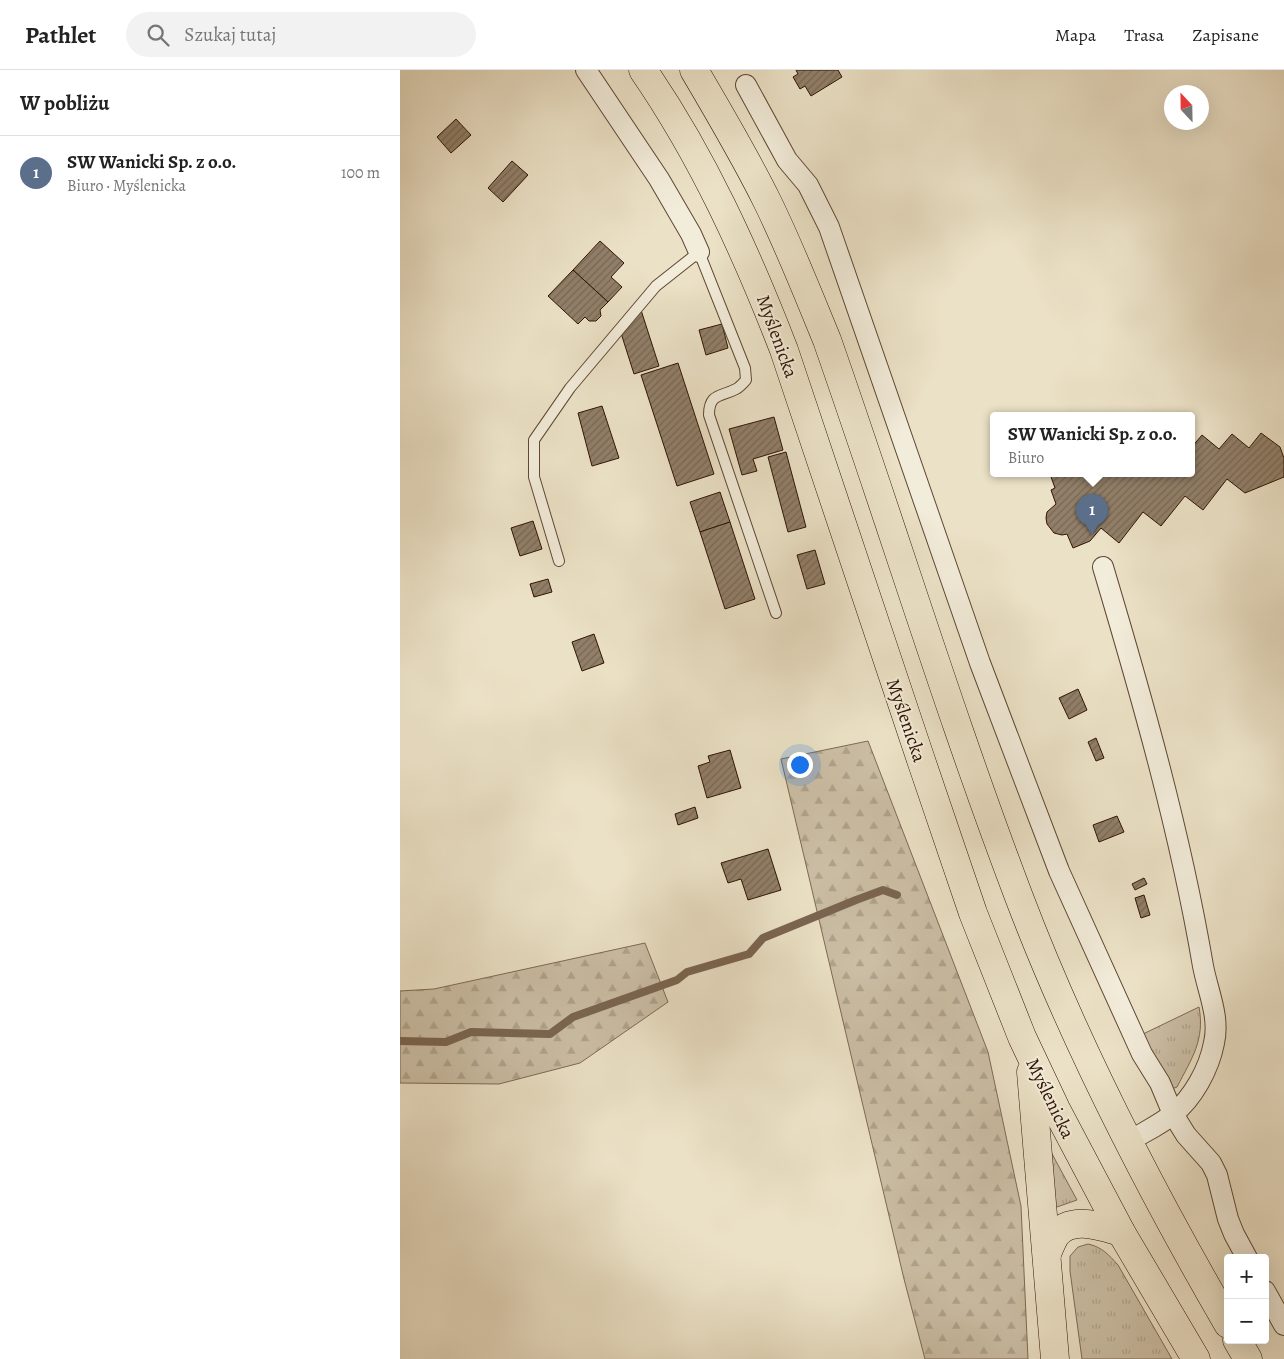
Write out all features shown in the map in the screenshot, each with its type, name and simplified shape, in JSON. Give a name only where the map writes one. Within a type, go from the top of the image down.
[{"type":"highway","name":"Myślenicka","points":[[643,70],[667,106],[704,170],[723,206],[761,291],[784,350],[920,760],[974,913],[1030,1056],[1072,1141],[1121,1232],[1196,1359]]},
{"type":"highway","points":[[694,70],[732,135],[763,194],[812,304],[856,423],[975,779],[1019,897],[1075,1030],[1128,1142],[1224,1317]]},
{"type":"highway","points":[[1030,1056],[1055,1359]]},
{"type":"highway","points":[[1047,1254],[1054,1237],[1061,1230],[1069,1226],[1078,1224],[1092,1225],[1121,1232]]},
{"type":"highway","points":[[1239,1344],[1248,1359]]},
{"type":"street","points":[[586,70],[659,179],[691,234],[698,252]]},
{"type":"street","points":[[746,85],[787,160],[808,185],[829,227],[980,664],[1055,862],[1142,1054],[1160,1083],[1173,1114],[1186,1135],[1211,1163],[1217,1175],[1228,1219],[1245,1254]]},
{"type":"street","points":[[1103,567],[1132,667],[1176,834],[1192,898],[1206,978],[1216,1018],[1216,1032],[1210,1056],[1189,1098],[1173,1114],[1128,1142]]},
{"type":"street","points":[[1269,1298],[1284,1324]]},
{"type":"lane","points":[[559,561],[534,477],[534,440],[570,388],[656,286],[698,252],[745,368],[746,380],[738,388],[715,397],[709,406],[709,415],[776,613]]},
{"type":"green space","points":[[868,741],[988,1052],[1021,1206],[1028,1359],[925,1359],[904,1279],[781,759]]},
{"type":"green space","points":[[645,943],[668,1002],[580,1063],[499,1084],[400,1083],[400,991],[434,989]]},
{"type":"green space","points":[[1199,1007],[1199,1039],[1188,1067],[1177,1087],[1172,1089],[1155,1062],[1143,1034]]},
{"type":"green space","points":[[1051,1152],[1077,1200],[1054,1208]]},
{"type":"green space","points":[[1088,1244],[1101,1249],[1118,1265],[1172,1359],[1082,1359],[1070,1271],[1070,1256],[1078,1247]]},
{"type":"building","points":[[796,70],[838,70],[842,77],[811,96],[805,86],[800,89],[793,77],[798,74]]},
{"type":"building","points":[[456,119],[471,135],[451,153],[437,137]]},
{"type":"building","points":[[512,161],[528,175],[503,202],[488,188]]},
{"type":"building","points":[[600,241],[624,263],[611,277],[622,287],[608,302],[573,270]]},
{"type":"building","points":[[573,270],[608,302],[600,310],[601,316],[596,321],[589,321],[585,317],[578,324],[548,296]]},
{"type":"building","points":[[641,310],[659,366],[634,374],[620,330]]},
{"type":"building","points":[[722,324],[728,348],[706,355],[699,330]]},
{"type":"building","points":[[678,363],[714,474],[677,486],[641,375]]},
{"type":"building","points":[[602,406],[619,458],[592,466],[578,413]]},
{"type":"building","points":[[774,417],[783,450],[753,459],[757,471],[742,475],[729,429]]},
{"type":"building","points":[[1261,433],[1280,447],[1284,458],[1284,477],[1245,493],[1227,479],[1203,510],[1185,496],[1161,526],[1143,512],[1119,543],[1101,528],[1090,541],[1073,548],[1067,534],[1054,533],[1047,524],[1047,512],[1056,504],[1051,490],[1055,488],[1051,477],[1195,477],[1195,443],[1202,435],[1219,449],[1232,434],[1249,448]]},
{"type":"building","points":[[786,452],[806,527],[788,532],[768,457]]},
{"type":"building","points":[[720,492],[730,522],[700,532],[690,502]]},
{"type":"building","points":[[533,521],[542,549],[520,556],[511,528]]},
{"type":"building","points":[[730,522],[755,599],[725,609],[700,532]]},
{"type":"building","points":[[815,550],[825,584],[807,589],[797,555]]},
{"type":"building","points":[[548,579],[552,592],[534,597],[530,584]]},
{"type":"building","points":[[594,634],[604,663],[582,671],[572,642]]},
{"type":"building","points":[[1078,689],[1087,710],[1069,719],[1059,698]]},
{"type":"building","points":[[1096,738],[1104,758],[1096,761],[1088,742]]},
{"type":"building","points":[[730,750],[741,788],[707,798],[698,766],[710,762],[708,756]]},
{"type":"building","points":[[695,807],[698,818],[678,825],[675,814]]},
{"type":"building","points":[[1117,816],[1124,832],[1099,842],[1093,825]]},
{"type":"building","points":[[768,849],[781,890],[748,900],[741,879],[728,883],[721,863]]},
{"type":"building","points":[[1144,878],[1147,884],[1135,890],[1132,884]]},
{"type":"building","points":[[1144,895],[1150,915],[1141,918],[1135,898]]},
{"type":"waterway","points":[[400,1041],[446,1042],[471,1032],[550,1034],[573,1017],[677,980],[687,972],[749,954],[763,938],[856,900],[883,890],[897,895]]},
{"type":"place","name":"SW Wanicki Sp. z o.o.","points":[[1092,535]]}]
